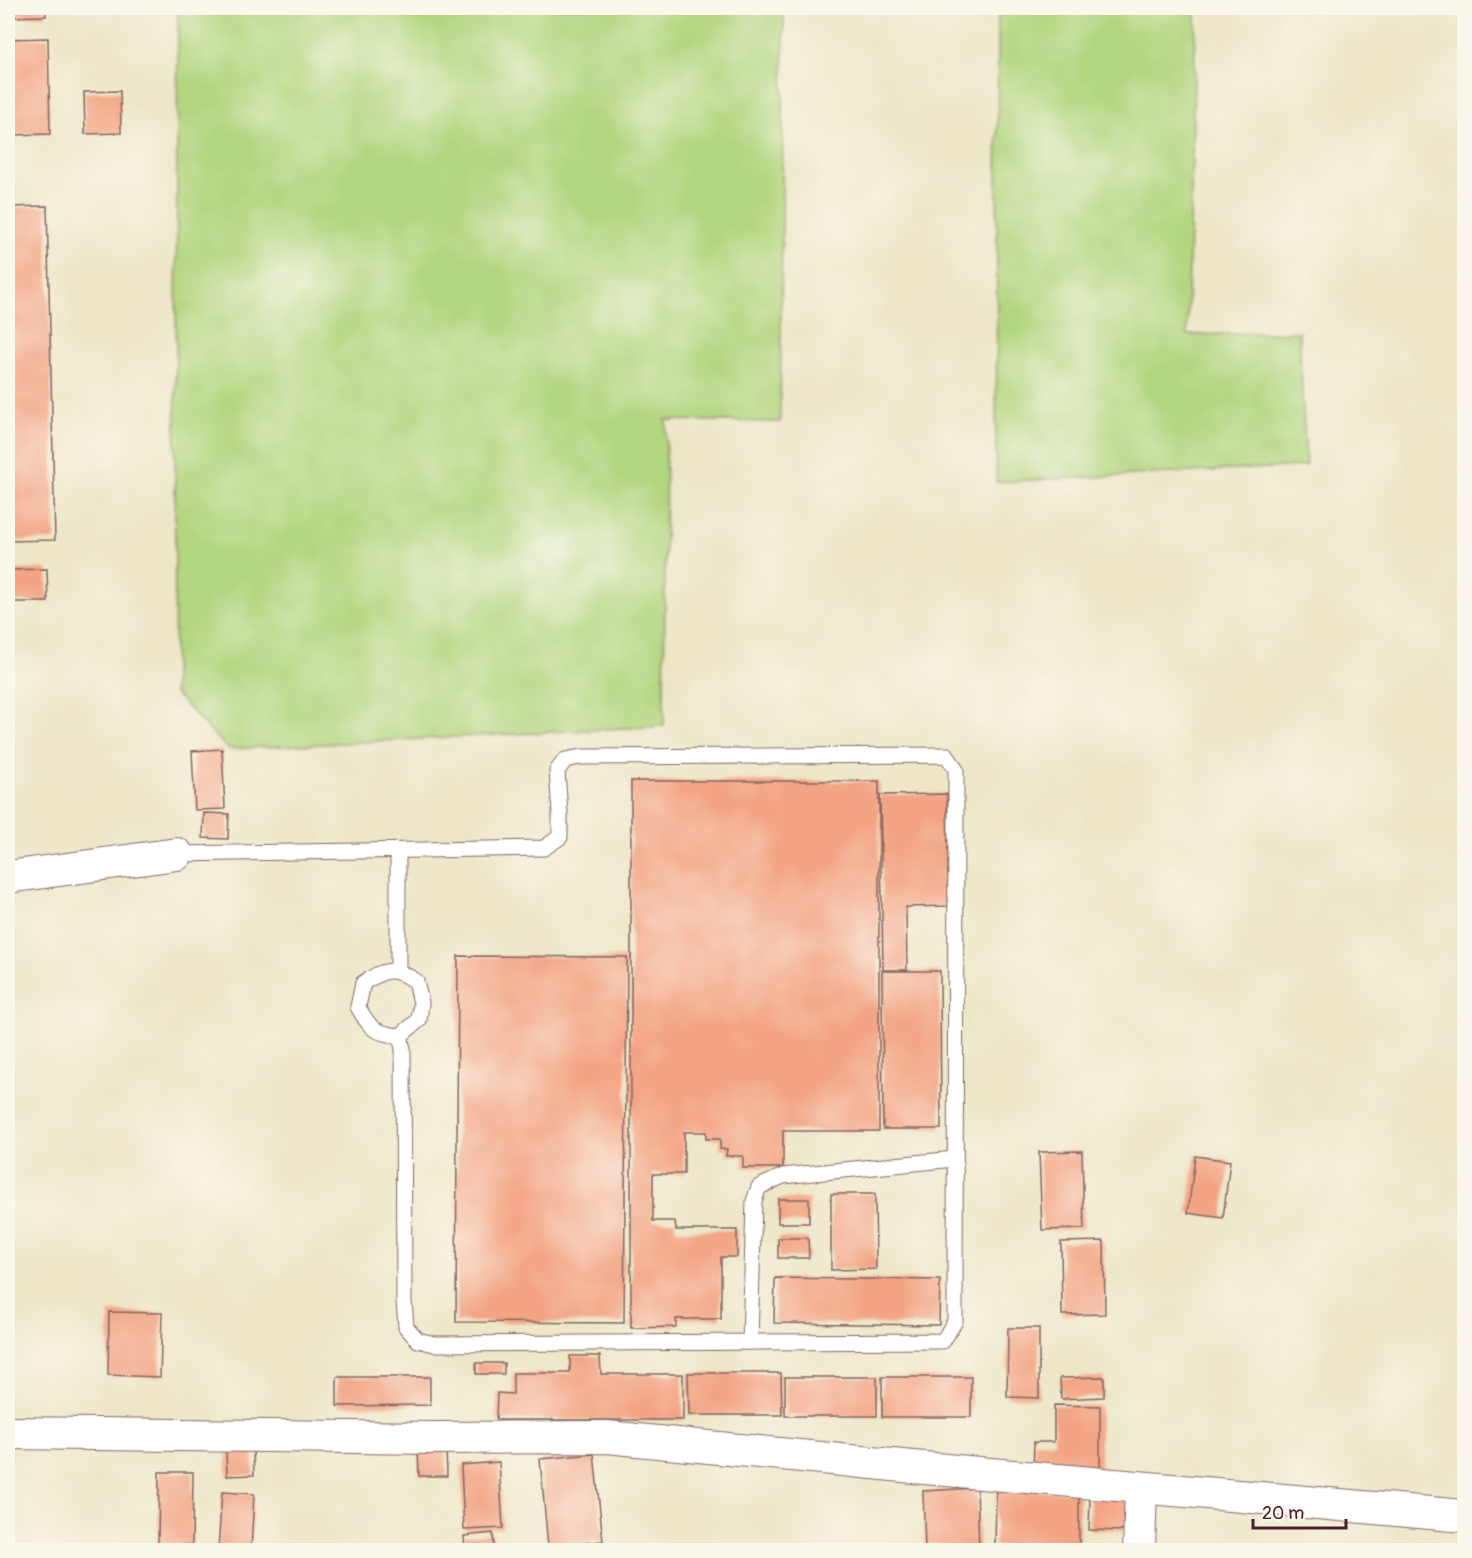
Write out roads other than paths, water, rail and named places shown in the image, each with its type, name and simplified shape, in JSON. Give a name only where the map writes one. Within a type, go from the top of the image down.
[{"type":"street","points":[[8,878],[177,854]]},
{"type":"street","points":[[8,1433],[434,1438],[607,1437],[1140,1488],[1464,1516]]},
{"type":"street","points":[[1139,1551],[1140,1488]]},
{"type":"lane","points":[[177,854],[544,848],[560,837],[557,771],[565,760],[581,757],[947,755],[956,770],[955,1321],[943,1341],[434,1344],[418,1340],[406,1327],[404,1301],[403,1049],[400,1036]]},
{"type":"lane","points":[[398,852],[398,971]]},
{"type":"lane","points":[[398,971],[417,981],[421,1003],[419,1020],[400,1036],[382,1034],[369,1027],[358,1006],[363,983],[379,973],[398,971]]},
{"type":"lane","points":[[750,1342],[754,1201],[759,1187],[783,1176],[956,1160]]}]
